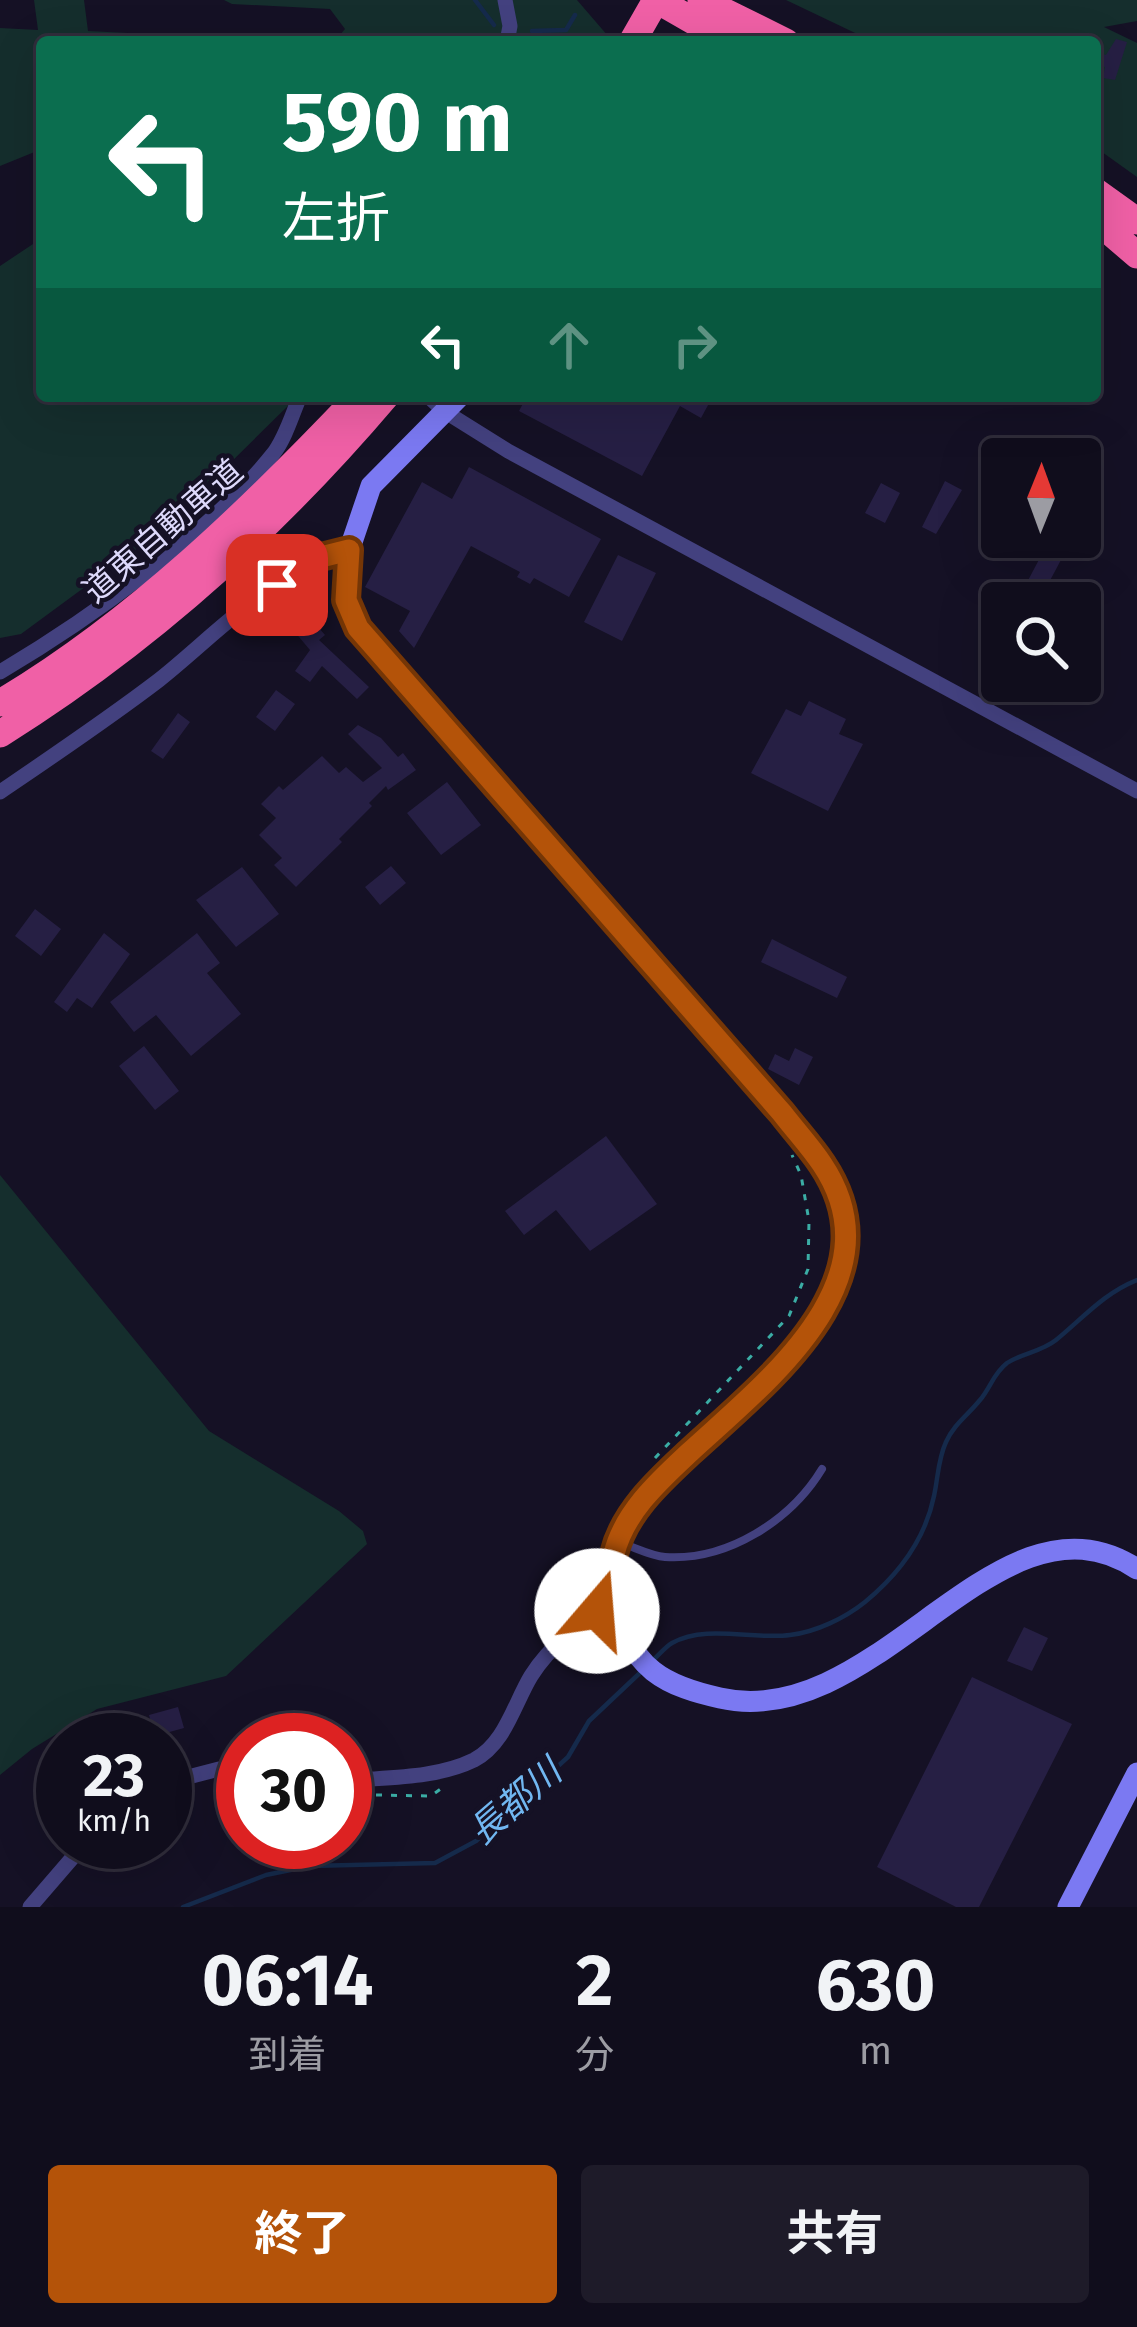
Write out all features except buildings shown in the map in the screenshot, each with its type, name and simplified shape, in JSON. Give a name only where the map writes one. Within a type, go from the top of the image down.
[{"type":"highway","points":[[635,36],[656,0],[767,36]]},
{"type":"highway","points":[[700,0],[736,26]]},
{"type":"highway","points":[[1101,195],[1137,221]]},
{"type":"highway","points":[[1101,224],[1137,254]]},
{"type":"highway","name":"道東自動車道","points":[[0,704],[32,685],[225,531],[353,402]]},
{"type":"highway","name":"道東自動車道","points":[[0,734],[149,630],[241,550],[331,461],[381,402]]},
{"type":"street","points":[[506,0],[508,36]]},
{"type":"street","points":[[0,672],[116,595],[237,492],[276,451],[297,402]]},
{"type":"street","points":[[443,402],[370,486],[349,550],[346,600],[358,628],[782,1113],[823,1165],[837,1193],[843,1225],[841,1271],[831,1301],[776,1374],[658,1482],[630,1517],[614,1555],[613,1600],[632,1646],[653,1670],[694,1692],[734,1702],[790,1698],[827,1685],[870,1660],[992,1574],[1024,1558],[1057,1547],[1095,1550],[1137,1569]]},
{"type":"street","points":[[445,402],[508,452],[1137,791]]},
{"type":"street","points":[[0,793],[158,680],[313,559],[349,550]]},
{"type":"street","points":[[372,1778],[442,1772],[478,1758],[500,1736],[532,1674],[561,1639],[613,1600]]},
{"type":"street","points":[[1069,1907],[1137,1773]]},
{"type":"street","points":[[30,1907],[63,1869]]},
{"type":"lane","points":[[620,1542],[664,1557],[712,1552],[763,1532],[809,1491],[822,1469]]},
{"type":"path","points":[[651,1462],[789,1316],[808,1269],[809,1221],[801,1175],[788,1143]]},
{"type":"path","points":[[583,1612],[587,1572],[598,1553]]},
{"type":"path","points":[[372,1794],[431,1796],[446,1785]]},
{"type":"green space","points":[[34,0],[84,0],[88,31],[130,36],[36,36],[36,151],[0,166],[0,28],[38,30]]},
{"type":"green space","points":[[224,0],[577,0],[608,36],[339,36],[345,29],[330,9]]},
{"type":"green space","points":[[786,0],[1137,0],[1137,21],[1104,27],[1137,43],[1137,177],[1101,151],[1101,36],[861,36]]},
{"type":"green space","points":[[36,242],[36,402],[292,402],[161,531],[21,634],[0,638],[0,266]]},
{"type":"green space","points":[[0,1175],[209,1431],[339,1511],[363,1531],[367,1544],[226,1676],[90,1713],[36,1713],[36,1747],[0,1775]]},
{"type":"waterway","points":[[475,0],[494,25]]},
{"type":"waterway","points":[[532,31],[566,30],[575,15]]},
{"type":"waterway","name":"長都川","points":[[651,1662],[685,1637],[800,1633],[830,1623],[865,1602],[889,1580],[917,1541],[930,1512],[946,1442],[998,1372],[1007,1363],[1050,1344],[1104,1299],[1137,1280]]},
{"type":"waterway","name":"長都川","points":[[183,1907],[266,1875],[310,1866],[435,1863],[476,1841],[568,1757],[589,1721],[643,1670]]},
{"type":"route","points":[[277,585],[313,559],[349,550],[346,600],[358,628],[782,1113],[823,1165],[837,1193],[843,1225],[841,1271],[831,1301],[776,1374],[658,1482],[630,1517],[614,1555],[613,1600],[597,1611]]}]
